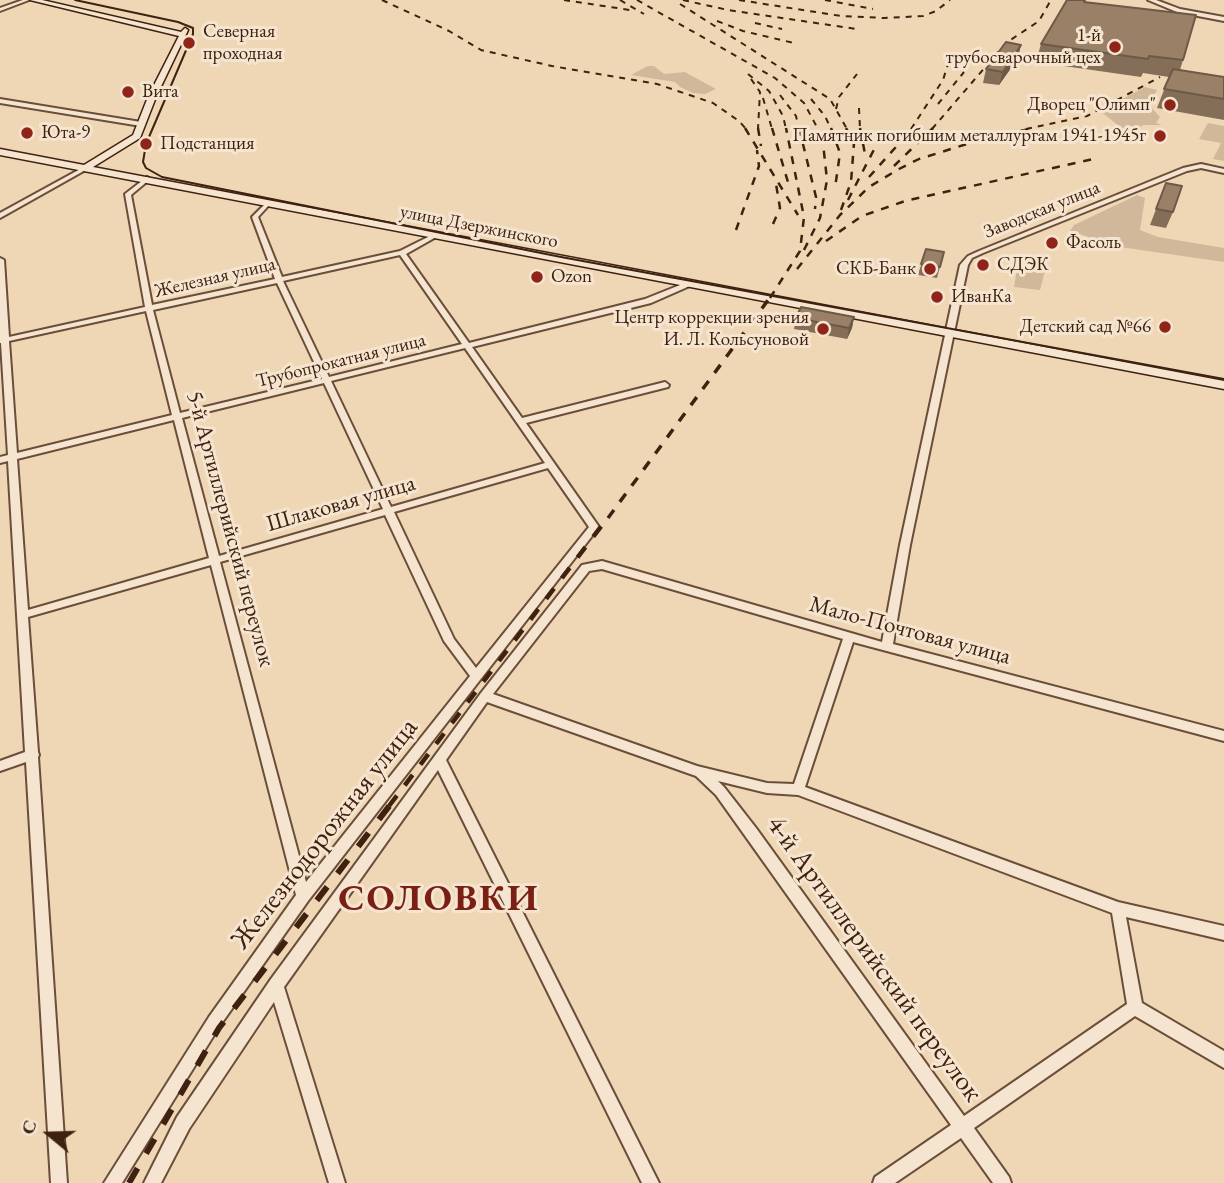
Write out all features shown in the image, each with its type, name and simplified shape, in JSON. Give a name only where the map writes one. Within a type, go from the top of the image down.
[{"type":"main road","points":[[33,0],[182,32]]},
{"type":"main road","points":[[57,0],[180,27],[182,32]]},
{"type":"main road","points":[[109,172],[109,164],[129,147],[137,136],[182,32]]},
{"type":"main road","points":[[86,168],[137,136]]},
{"type":"main road","name":"улица Дзержинского","points":[[1,153],[1224,385]]},
{"type":"street","points":[[0,10],[27,0]]},
{"type":"street","points":[[1151,0],[1179,11],[1224,19]]},
{"type":"street","points":[[0,101],[141,124]]},
{"type":"street","points":[[1224,165],[1204,161],[1201,166],[1224,171]]},
{"type":"street","name":"Заводская улица","points":[[951,335],[964,265],[970,257],[1185,169],[1201,166]]},
{"type":"street","points":[[0,215],[86,168]]},
{"type":"street","name":"5-й Артиллерийский переулок","points":[[147,179],[128,194],[149,310],[303,896]]},
{"type":"street","points":[[267,204],[255,217],[279,280],[450,641],[477,677]]},
{"type":"street","name":"Железная улица","points":[[2,340],[402,253],[434,236]]},
{"type":"street","points":[[402,253],[549,465]]},
{"type":"street","points":[[0,260],[2,340],[13,457],[60,1183]]},
{"type":"street","name":"Трубопрокатная улица","points":[[0,460],[648,301],[688,285]]},
{"type":"street","points":[[887,648],[905,545],[951,335]]},
{"type":"street","points":[[519,422],[665,385]]},
{"type":"street","name":"Шлаковая улица","points":[[23,615],[549,465]]},
{"type":"street","name":"Железнодорожная улица","points":[[112,1183],[214,1022],[303,896],[594,527],[549,465]]},
{"type":"street","name":"Мало-Почтовая улица","points":[[586,568],[602,565],[887,648],[1224,736]]},
{"type":"street","name":"Железнодорожная улица","points":[[152,1183],[183,1123],[276,985],[485,696],[586,568]]},
{"type":"street","points":[[798,790],[849,637]]},
{"type":"street","points":[[485,696],[697,771],[767,788],[798,790],[1118,909],[1224,933]]},
{"type":"street","points":[[0,766],[33,755]]},
{"type":"street","points":[[439,759],[651,1183]]},
{"type":"street","name":"4-й Артиллерийский переулок","points":[[697,771],[720,791],[751,832],[1003,1183]]},
{"type":"street","points":[[1118,909],[1135,1007],[1224,1060]]},
{"type":"street","points":[[276,985],[337,1183]]},
{"type":"street","points":[[881,1183],[1135,1007]]},
{"type":"shaded area","points":[[648,66],[654,66],[664,74],[685,72],[716,89],[705,94],[693,93],[675,82],[631,75]]},
{"type":"shaded area","points":[[1145,87],[1157,90],[1149,105],[1160,117],[1156,123],[1162,125],[1143,125],[1135,132],[1124,130],[1100,111]]},
{"type":"shaded area","points":[[1208,123],[1224,126],[1224,161],[1213,159],[1221,143],[1199,139]]},
{"type":"shaded area","points":[[1137,195],[1145,198],[1140,230],[1158,237],[1224,248],[1224,262],[1120,247],[1070,231],[1074,225]]},
{"type":"shaded area","points":[[1018,263],[1046,267],[1040,290],[1014,287]]},
{"type":"building","name":"1-й трубосварочный цех","points":[[1067,0],[1196,15],[1183,60],[1149,56],[1148,59],[1041,44]]},
{"type":"building","points":[[1006,42],[1021,45],[1003,72],[986,69]]},
{"type":"building","points":[[1173,69],[1224,77],[1224,99],[1164,89]]},
{"type":"building","points":[[1166,183],[1182,186],[1173,212],[1156,209]]},
{"type":"building","points":[[926,249],[944,252],[940,267],[921,264]]},
{"type":"building","points":[[801,307],[854,317],[849,328],[796,318]]},
{"type":"tram line","points":[[75,0],[178,22],[193,28],[193,34],[146,144],[143,162],[146,168],[162,177],[561,257],[1224,379]]},
{"type":"railway","points":[[382,0],[449,31],[481,50],[552,66],[657,84],[713,103],[746,129]]},
{"type":"railway","points":[[564,0],[630,10]]},
{"type":"railway","points":[[620,0],[644,14]]},
{"type":"railway","points":[[637,0],[775,78],[804,103],[818,129]]},
{"type":"railway","points":[[683,0],[728,10],[857,29]]},
{"type":"railway","points":[[739,0],[841,16],[884,18],[923,16],[936,11],[950,0]]},
{"type":"railway","points":[[825,0],[873,9]]},
{"type":"railway","points":[[932,129],[1006,43],[1039,21],[1051,0]]},
{"type":"railway","points":[[680,4],[830,99],[847,129]]},
{"type":"railway","points":[[717,21],[743,31],[794,43]]},
{"type":"railway","points":[[755,23],[782,29]]},
{"type":"railway","points":[[911,129],[943,80],[948,64]]},
{"type":"railway","points":[[938,104],[964,72]]},
{"type":"railway","points":[[748,74],[769,91],[783,116],[786,129]]},
{"type":"railway","points":[[836,109],[839,97],[857,74]]},
{"type":"railway","points":[[1026,129],[1087,116],[1160,77]]},
{"type":"railway","points":[[751,79],[760,92],[758,128]]},
{"type":"railway","points":[[780,95],[796,116],[799,129]]},
{"type":"railway","points":[[763,98],[772,129]]},
{"type":"railway","points":[[811,99],[825,116],[831,129]]},
{"type":"railway","points":[[859,108],[860,129]]},
{"type":"railway","points":[[745,128],[798,215]]},
{"type":"railway","points":[[758,128],[761,146]]},
{"type":"railway","points":[[772,128],[790,189]]},
{"type":"railway","points":[[770,298],[800,251],[804,217],[786,128]]},
{"type":"railway","points":[[799,128],[816,197],[815,209]]},
{"type":"railway","points":[[804,250],[820,218],[827,180],[823,143],[817,128]]},
{"type":"railway","points":[[831,128],[840,153],[835,188]]},
{"type":"railway","points":[[841,210],[851,182],[854,143],[846,128]]},
{"type":"railway","points":[[860,128],[865,154]]},
{"type":"railway","points":[[869,177],[913,128]]},
{"type":"railway","points":[[797,269],[840,215],[869,187],[899,169],[919,159],[983,139],[1034,128]]},
{"type":"railway","points":[[894,166],[932,129]]},
{"type":"railway","points":[[848,200],[883,132]]},
{"type":"railway","points":[[736,230],[759,166],[757,150]]},
{"type":"railway","points":[[826,241],[862,216],[905,201],[1093,159]]},
{"type":"railway","points":[[773,224],[780,208],[776,184]]},
{"type":"railway","points":[[608,518],[771,296]]},
{"type":"railway","points":[[389,806],[609,516]]},
{"type":"railway","points":[[129,1183],[219,1028],[390,805]]},
{"type":"place","name":"Северная проходная","points":[[189,43]]},
{"type":"place","name":"1-й трубосварочный цех","points":[[1115,47]]},
{"type":"place","name":"Вита","points":[[128,92]]},
{"type":"place","name":"Дворец \"Олимп\"","points":[[1170,105]]},
{"type":"place","name":"Юта-9","points":[[27,133]]},
{"type":"place","name":"Памятник погибшим металлургам 1941-1945г","points":[[1160,136]]},
{"type":"place","name":"Подстанция","points":[[146,144]]},
{"type":"place","name":"Фасоль","points":[[1052,243]]},
{"type":"place","name":"СДЭК","points":[[983,265]]},
{"type":"place","name":"СКБ-Банк","points":[[930,269]]},
{"type":"place","name":"Ozon","points":[[537,277]]},
{"type":"place","name":"ИванКа","points":[[937,297]]},
{"type":"place","name":"Детский сад №66","points":[[1165,327]]},
{"type":"place","name":"Центр коррекции зрения И. Л. Кольсуновой","points":[[823,329]]},
{"type":"district","name":"СОЛОВКИ","points":[[439,900]]}]
